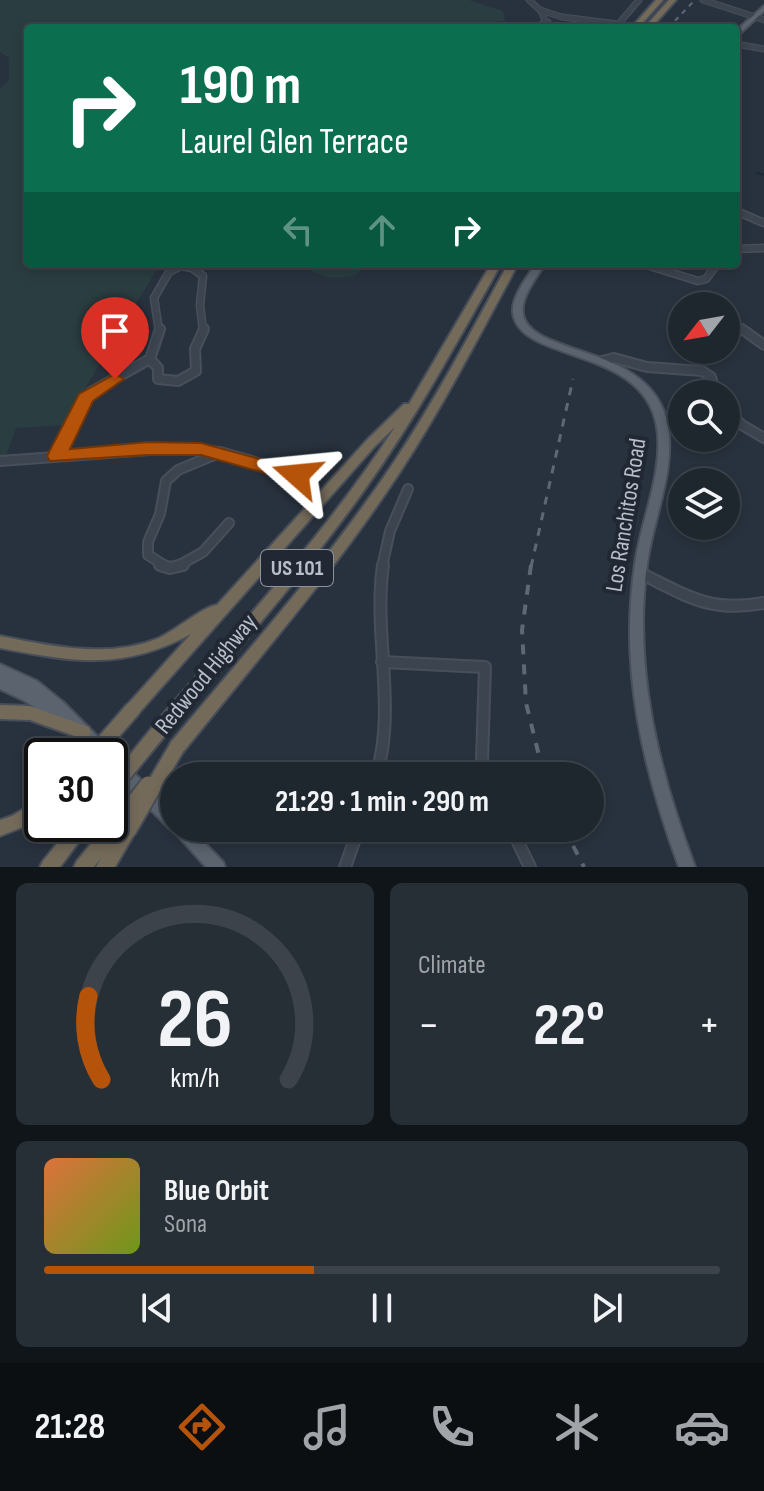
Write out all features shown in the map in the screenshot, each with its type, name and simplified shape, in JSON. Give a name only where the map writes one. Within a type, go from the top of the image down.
[{"type":"highway","points":[[638,24],[660,0]]},
{"type":"highway","points":[[651,24],[673,0]]},
{"type":"highway","name":"Redwood Highway","points":[[128,769],[320,540],[377,463],[421,395],[491,268]]},
{"type":"highway","name":"Redwood Highway","points":[[128,819],[177,747],[338,549],[386,484],[424,425],[511,268]]},
{"type":"highway","points":[[108,738],[371,443],[421,395]]},
{"type":"highway","points":[[0,642],[86,657],[118,655],[162,643],[205,618],[276,549]]},
{"type":"highway","points":[[0,712],[30,713],[83,732]]},
{"type":"highway","points":[[0,828],[24,818]]},
{"type":"highway","points":[[49,867],[69,842]]},
{"type":"highway","points":[[83,867],[107,842]]},
{"type":"highway","points":[[105,867],[116,842]]},
{"type":"main road","points":[[740,31],[764,8]]},
{"type":"main road","name":"Los Ranchitos Road","points":[[538,268],[519,306],[519,319],[526,330],[537,338],[602,361],[640,383],[651,394],[661,415],[663,454],[640,573],[635,610],[636,647],[645,732],[660,796],[687,867]]},
{"type":"main road","points":[[0,670],[39,689],[66,712],[89,738]]},
{"type":"main road","points":[[0,682],[30,697],[83,732]]},
{"type":"main road","points":[[128,778],[160,809]]},
{"type":"main road","points":[[193,842],[217,867]]},
{"type":"street","points":[[529,0],[540,10],[547,24]]},
{"type":"street","points":[[618,24],[625,8],[639,0]]},
{"type":"street","points":[[703,0],[764,20]]},
{"type":"street","points":[[540,10],[606,24]]},
{"type":"street","points":[[548,24],[560,16]]},
{"type":"street","points":[[740,45],[764,49]]},
{"type":"street","points":[[740,213],[764,223]]},
{"type":"street","points":[[740,249],[764,248]]},
{"type":"street","points":[[57,456],[76,414],[91,392],[150,359],[160,329],[154,298],[173,268],[192,268],[203,276],[198,312],[205,324],[195,349],[196,371],[183,380],[160,380],[156,373],[158,368],[150,359]]},
{"type":"street","points":[[656,268],[698,281],[706,279],[714,268]]},
{"type":"street","points":[[741,328],[764,345]]},
{"type":"street","points":[[602,361],[614,358],[647,367],[702,371],[712,380]]},
{"type":"street","points":[[740,423],[764,438]]},
{"type":"street","points":[[0,461],[162,448],[220,452],[293,473],[300,478],[299,483]]},
{"type":"street","points":[[220,452],[178,470],[166,481],[160,514],[148,542],[148,555],[165,566],[186,565],[204,553],[229,523]]},
{"type":"street","points":[[380,762],[384,751],[378,588],[383,550],[395,513],[408,489]]},
{"type":"street","points":[[640,573],[690,600],[719,610],[737,610],[764,603]]},
{"type":"street","points":[[382,662],[485,667],[483,762]]},
{"type":"street","points":[[345,867],[354,842]]},
{"type":"street","points":[[518,842],[530,867]]},
{"type":"shaded area","points":[[0,0],[469,0],[503,11],[505,21],[494,24],[24,24],[24,268],[158,268],[63,425],[16,428],[4,461],[0,461],[0,88],[9,80],[9,58],[0,52]]},
{"type":"shaded area","points":[[308,268],[362,268],[356,275],[341,277]]},
{"type":"waterway","points":[[757,173],[764,175]]},
{"type":"railway","points":[[672,24],[695,0]]},
{"type":"railway","points":[[531,567],[573,379]]},
{"type":"railway","points":[[531,565],[522,630],[526,703],[541,762]]},
{"type":"railway","points":[[571,842],[584,867]]},
{"type":"route","points":[[115,379],[86,398],[57,456],[148,448],[201,449],[297,475]]}]
